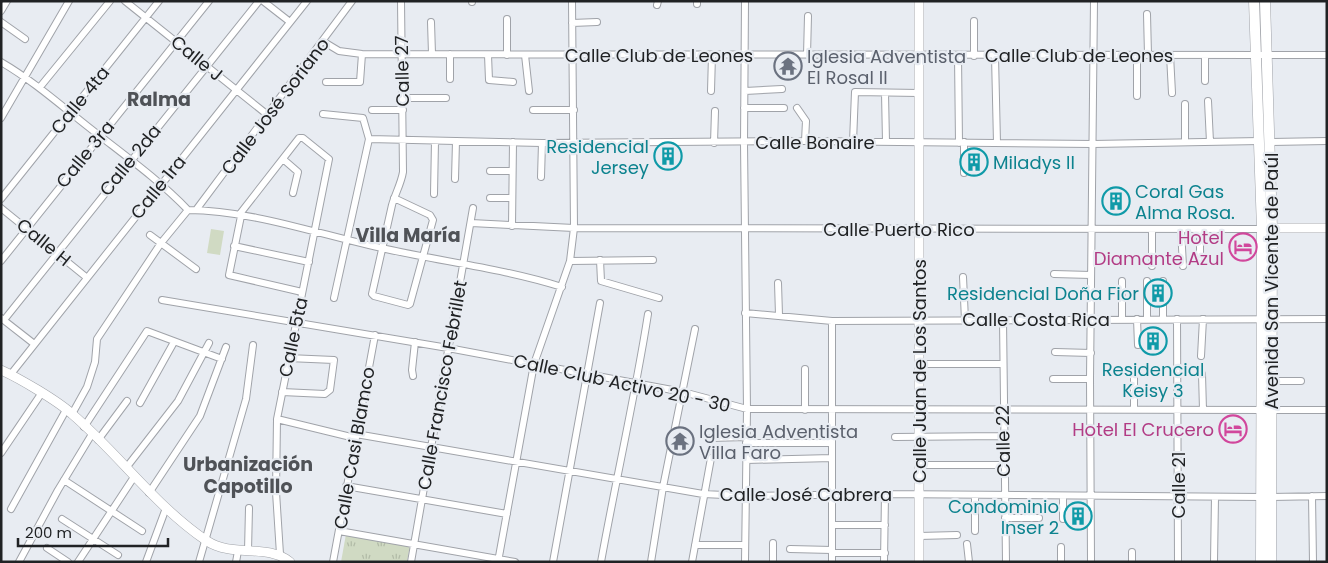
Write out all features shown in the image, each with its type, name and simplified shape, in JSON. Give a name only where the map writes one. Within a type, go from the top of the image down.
[{"type":"main road","name":"Avenida San Vicente de Paúl","points":[[1254,1],[1262,55]]},
{"type":"main road","name":"Avenida San Vicente de Paúl","points":[[1265,1],[1262,55],[1267,228],[1273,319],[1272,380],[1267,410]]},
{"type":"main road","name":"Avenida San Vicente de Paúl","points":[[1261,562],[1266,497],[1267,410],[1262,319],[1267,228]]},
{"type":"main road","name":"Avenida San Vicente de Paúl","points":[[1266,497],[1271,562]]},
{"type":"street","points":[[1,11],[7,1]]},
{"type":"street","points":[[1,118],[69,1]]},
{"type":"street","points":[[40,88],[110,1]]},
{"type":"street","name":"Calle J","points":[[125,1],[269,116]]},
{"type":"street","name":"Calle 4ta","points":[[1,198],[159,1]]},
{"type":"street","name":"Calle 3ra","points":[[1,261],[209,1]]},
{"type":"street","name":"Calle 2da","points":[[2,319],[259,1]]},
{"type":"street","points":[[264,1],[290,22]]},
{"type":"street","name":"Calle 1ra","points":[[5,374],[33,344],[307,1]]},
{"type":"street","name":"Calle José Soriano","points":[[196,210],[269,116],[352,1]]},
{"type":"street","name":"Calle 27","points":[[401,1],[403,172],[394,198],[373,296],[409,305],[422,257]]},
{"type":"street","points":[[498,560],[534,364],[570,261],[574,228],[574,55],[572,1]]},
{"type":"street","points":[[745,1],[744,229],[747,409],[745,562]]},
{"type":"street","name":"Calle Juan de Los Santos","points":[[919,1],[919,562]]},
{"type":"street","points":[[1091,562],[1090,379],[1094,1]]},
{"type":"street","points":[[1147,14],[1148,55]]},
{"type":"street","points":[[807,55],[808,16]]},
{"type":"street","points":[[507,19],[507,55]]},
{"type":"street","points":[[974,21],[974,56]]},
{"type":"street","points":[[1,22],[25,39]]},
{"type":"street","points":[[431,22],[432,54]]},
{"type":"street","points":[[572,23],[597,22]]},
{"type":"street","name":"Calle Club de Leones","points":[[324,42],[338,50],[362,54],[1327,55]]},
{"type":"street","points":[[326,82],[360,82],[362,54]]},
{"type":"street","points":[[450,54],[450,79]]},
{"type":"street","points":[[488,54],[490,80],[513,82]]},
{"type":"street","points":[[1205,54],[1205,81]]},
{"type":"street","points":[[525,55],[529,91]]},
{"type":"street","points":[[711,91],[712,55]]},
{"type":"street","points":[[1137,55],[1137,96]]},
{"type":"street","points":[[1170,55],[1172,93]]},
{"type":"street","points":[[958,56],[964,173]]},
{"type":"street","points":[[995,56],[997,143]]},
{"type":"street","points":[[1,62],[25,76],[131,159],[188,210],[240,215],[384,249],[528,277],[562,287]]},
{"type":"street","points":[[745,91],[782,90]]},
{"type":"street","points":[[853,142],[853,93],[919,93]]},
{"type":"street","points":[[885,93],[886,142]]},
{"type":"street","points":[[403,98],[446,98]]},
{"type":"street","points":[[1208,101],[1210,142]]},
{"type":"street","points":[[1184,104],[1185,142]]},
{"type":"street","points":[[744,108],[784,108]]},
{"type":"street","points":[[797,108],[806,121],[805,141]]},
{"type":"street","points":[[372,110],[403,110]]},
{"type":"street","points":[[533,110],[574,110]]},
{"type":"street","points":[[714,111],[714,143]]},
{"type":"street","points":[[323,114],[363,118],[369,139],[334,298]]},
{"type":"street","name":"Calle 5ta","points":[[280,554],[276,492],[277,419],[330,159],[301,137],[283,158]]},
{"type":"street","name":"Calle Bonaire","points":[[369,139],[542,143],[744,143],[805,141],[1093,144],[1327,141]]},
{"type":"street","points":[[434,194],[435,141]]},
{"type":"street","points":[[455,178],[456,142]]},
{"type":"street","points":[[512,142],[512,226]]},
{"type":"street","points":[[541,177],[542,143]]},
{"type":"street","points":[[293,193],[298,172],[283,158],[240,215],[229,275],[302,292]]},
{"type":"street","points":[[490,171],[512,171]]},
{"type":"street","points":[[394,198],[432,217],[422,257]]},
{"type":"street","points":[[490,198],[512,198]]},
{"type":"street","name":"Calle H","points":[[1,208],[86,277]]},
{"type":"street","name":"Calle Francisco Febrillet","points":[[411,562],[473,208]]},
{"type":"street","points":[[11,509],[69,412],[87,387],[95,362],[97,339],[161,243],[188,210]]},
{"type":"street","name":"Calle Puerto Rico","points":[[471,223],[574,228],[744,229],[919,228],[1091,230],[1327,228]]},
{"type":"street","points":[[1152,229],[1152,266]]},
{"type":"street","points":[[1181,229],[1183,266]]},
{"type":"street","points":[[1200,229],[1200,259]]},
{"type":"street","points":[[150,235],[196,269]]},
{"type":"street","points":[[234,246],[309,262]]},
{"type":"street","points":[[600,260],[601,281],[659,298]]},
{"type":"street","points":[[570,261],[653,260]]},
{"type":"street","points":[[1054,274],[1091,274]]},
{"type":"street","points":[[964,277],[965,320]]},
{"type":"street","points":[[1122,281],[1122,319]]},
{"type":"street","points":[[1147,282],[1147,319]]},
{"type":"street","points":[[1163,282],[1163,319]]},
{"type":"street","points":[[778,283],[779,314]]},
{"type":"street","name":"Calle Club Activo 20 - 30","points":[[162,300],[296,321],[637,383],[683,392],[747,409],[1327,410]]},
{"type":"street","points":[[553,562],[600,303]]},
{"type":"street","name":"Calle Costa Rica","points":[[745,313],[779,314],[832,321],[1327,319]]},
{"type":"street","points":[[602,562],[616,479],[637,383],[648,314]]},
{"type":"street","points":[[2,319],[33,344]]},
{"type":"street","points":[[1137,319],[1138,345]]},
{"type":"street","name":"Calle 21","points":[[1177,319],[1178,562]]},
{"type":"street","points":[[1201,356],[1203,319]]},
{"type":"street","name":"Calle 22","points":[[1003,320],[1002,409],[1006,562]]},
{"type":"street","points":[[832,321],[832,562]]},
{"type":"street","points":[[651,562],[663,487],[695,329]]},
{"type":"street","points":[[84,427],[147,331],[222,359]]},
{"type":"street","name":"Calle Casi Blamco","points":[[333,562],[375,335]]},
{"type":"street","points":[[140,403],[174,342]]},
{"type":"street","points":[[126,468],[178,401],[202,353],[210,342]]},
{"type":"street","points":[[413,376],[415,342]]},
{"type":"street","points":[[199,562],[246,399],[253,345]]},
{"type":"street","points":[[149,493],[200,416],[226,347]]},
{"type":"street","points":[[1055,352],[1091,353]]},
{"type":"street","points":[[282,392],[328,394],[334,360],[288,358]]},
{"type":"street","points":[[918,364],[1003,364]]},
{"type":"street","points":[[805,369],[805,410]]},
{"type":"street","points":[[5,374],[69,412],[149,493],[206,541],[219,547],[238,551],[280,554],[290,562]]},
{"type":"street","points":[[1202,374],[1203,410]]},
{"type":"street","points":[[1134,376],[1134,409]]},
{"type":"street","points":[[1053,379],[1090,379]]},
{"type":"street","points":[[1272,380],[1301,381]]},
{"type":"street","points":[[1,453],[41,394]]},
{"type":"street","points":[[19,562],[64,480],[95,437],[127,401]]},
{"type":"street","name":"Calle José Cabrera","points":[[277,419],[356,436],[430,446],[703,494],[746,496],[885,494],[975,496],[1327,496]]},
{"type":"street","points":[[895,437],[1003,436]]},
{"type":"street","points":[[708,438],[832,443]]},
{"type":"street","points":[[692,562],[711,458]]},
{"type":"street","points":[[746,460],[832,458]]},
{"type":"street","points":[[919,465],[1003,465]]},
{"type":"street","points":[[78,562],[134,477]]},
{"type":"street","points":[[64,480],[142,531]]},
{"type":"street","points":[[346,486],[507,514]]},
{"type":"street","points":[[884,562],[885,494]]},
{"type":"street","points":[[975,496],[975,531]]},
{"type":"street","points":[[1063,496],[1063,519]]},
{"type":"street","points":[[1312,496],[1313,562]]},
{"type":"street","points":[[1214,562],[1215,497]]},
{"type":"street","points":[[146,562],[166,508]]},
{"type":"street","points":[[248,551],[249,508]]},
{"type":"street","points":[[62,518],[118,555]]},
{"type":"street","points":[[1005,518],[1039,518]]},
{"type":"street","points":[[832,525],[885,525]]},
{"type":"street","points":[[339,531],[515,562]]},
{"type":"street","points":[[919,536],[958,536]]},
{"type":"street","points":[[773,543],[773,562]]},
{"type":"street","points":[[967,544],[969,562]]},
{"type":"street","points":[[695,545],[745,545]]},
{"type":"street","points":[[1061,547],[1061,562]]},
{"type":"street","points":[[47,548],[68,562]]},
{"type":"street","points":[[790,549],[885,553]]},
{"type":"street","points":[[236,562],[238,551]]},
{"type":"street","points":[[1132,552],[1132,562]]},
{"type":"green space","points":[[211,229],[224,231],[220,255],[207,253]]},
{"type":"green space","points":[[346,534],[410,545],[407,562],[341,562]]},
{"type":"place","name":"Iglesia Adventista El Rosal II","points":[[788,66]]},
{"type":"place","name":"Residencial Jersey","points":[[668,156]]},
{"type":"place","name":"Miladys II","points":[[974,162]]},
{"type":"place","name":"Coral Gas Alma Rosa.","points":[[1116,201]]},
{"type":"place","name":"Hotel Diamante Azul","points":[[1243,247]]},
{"type":"place","name":"Residencial Doña Fior","points":[[1158,293]]},
{"type":"place","name":"Residencial Keisy 3","points":[[1153,341]]},
{"type":"place","name":"Hotel El Crucero","points":[[1233,429]]},
{"type":"place","name":"Iglesia Adventista Villa Faro","points":[[680,441]]},
{"type":"place","name":"Condominio Inser 2","points":[[1078,516]]},
{"type":"district","name":"Ralma","points":[[159,99]]},
{"type":"district","name":"Villa María","points":[[408,235]]},
{"type":"district","name":"Urbanización Capotillo","points":[[248,475]]}]
